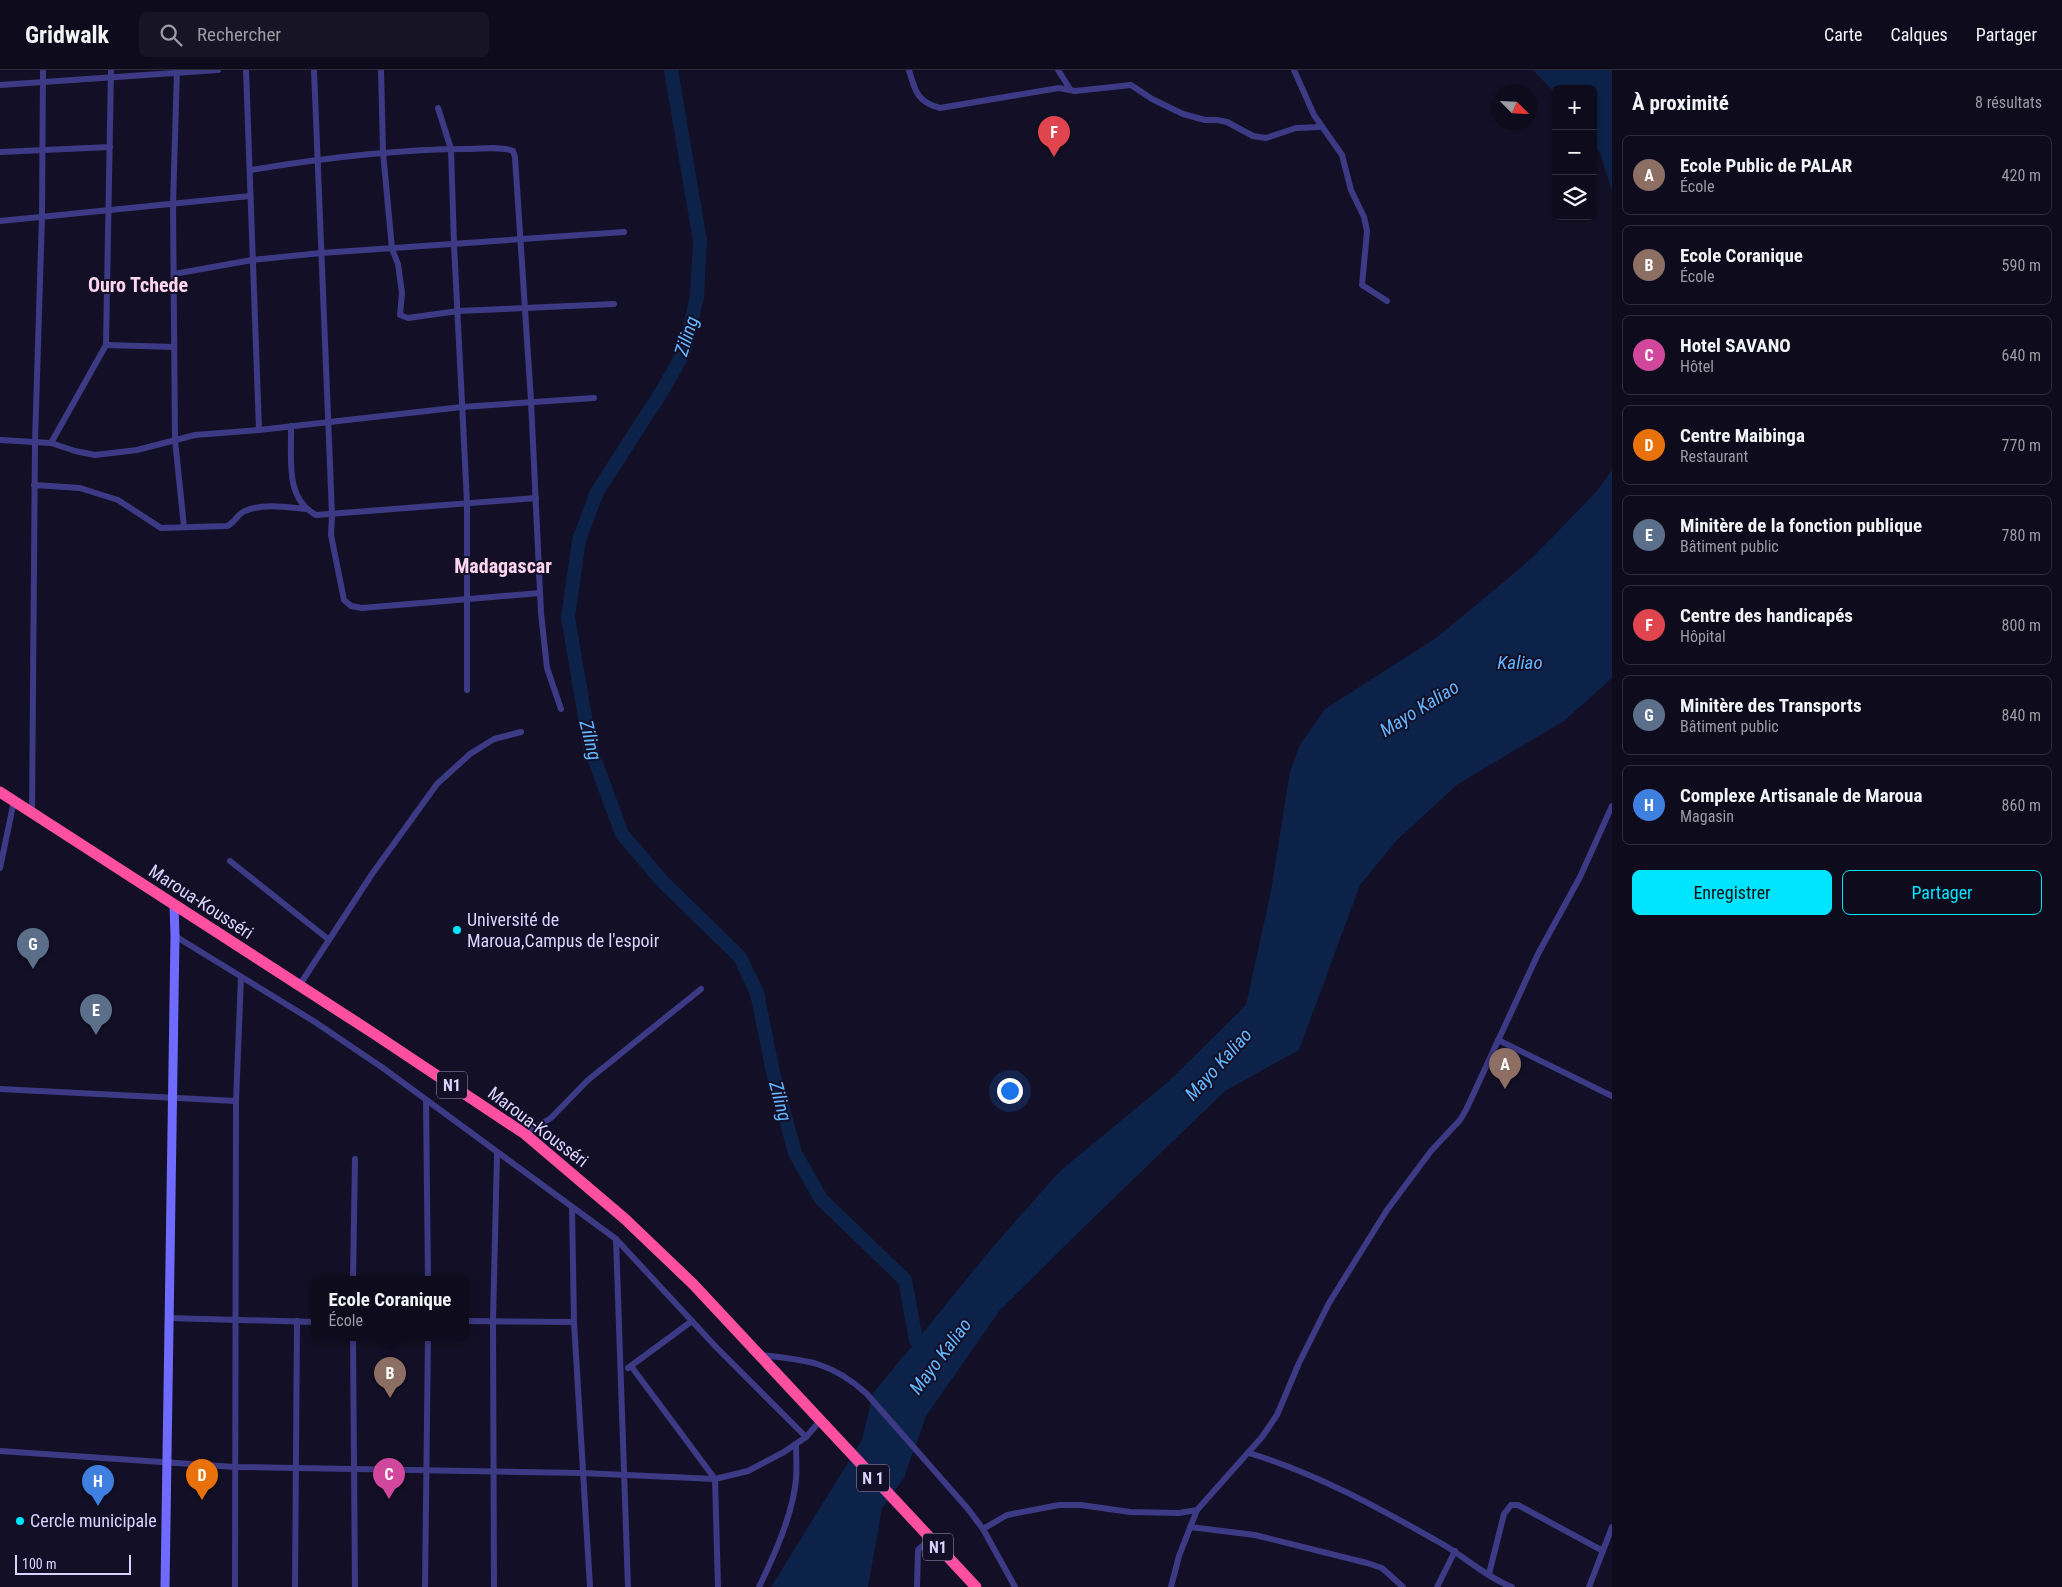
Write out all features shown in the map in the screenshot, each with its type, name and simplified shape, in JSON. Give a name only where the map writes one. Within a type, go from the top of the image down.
[{"type":"highway","name":"Maroua-Kousséri","points":[[0,792],[525,1134],[625,1219],[692,1284],[976,1587]]},
{"type":"street","points":[[32,814],[34,485],[42,216],[43,70]]},
{"type":"street","points":[[0,85],[42,82],[111,73],[218,70]]},
{"type":"street","points":[[246,70],[260,430]]},
{"type":"street","points":[[314,70],[329,423],[332,515],[330,535],[344,600],[351,606],[362,608],[540,593]]},
{"type":"street","points":[[381,70],[383,152],[392,249],[398,264],[402,293],[400,315],[408,318],[458,311],[614,304]]},
{"type":"street","points":[[908,70],[918,98],[928,105],[940,108],[1059,88],[1091,90],[1125,84],[1131,85],[1152,99],[1183,114],[1205,120],[1227,122],[1260,137],[1275,136],[1296,128],[1321,127]]},
{"type":"street","points":[[1058,70],[1070,89]]},
{"type":"street","points":[[1294,70],[1314,115],[1342,155],[1351,190],[1364,218],[1367,230],[1362,285],[1387,301]]},
{"type":"street","points":[[177,72],[174,205],[175,440],[184,527]]},
{"type":"street","points":[[51,443],[106,346],[111,73]]},
{"type":"street","points":[[438,108],[451,149],[467,502],[467,690]]},
{"type":"street","points":[[0,152],[110,147]]},
{"type":"street","points":[[250,170],[318,159],[383,152],[451,149],[508,149],[513,152],[515,157],[531,401],[540,593],[548,668],[561,709]]},
{"type":"street","points":[[0,220],[174,205],[250,196]]},
{"type":"street","points":[[174,274],[252,260],[321,253],[624,232]]},
{"type":"street","points":[[106,346],[174,347]]},
{"type":"street","points":[[0,440],[51,443],[75,451],[96,455],[137,450],[195,435],[329,423],[462,407],[594,398]]},
{"type":"street","points":[[291,426],[292,483],[306,509]]},
{"type":"street","points":[[34,485],[80,488],[126,503],[148,521],[161,528],[227,526],[233,524],[243,511],[258,508],[306,509],[316,515],[332,515],[467,502],[536,498]]},
{"type":"street","points":[[299,986],[328,939],[437,784],[470,754],[494,739],[521,732]]},
{"type":"street","points":[[0,868],[14,801]]},
{"type":"street","points":[[1171,1587],[1179,1556],[1197,1510],[1249,1453],[1277,1414],[1299,1362],[1329,1303],[1387,1210],[1431,1151],[1460,1120],[1466,1110],[1533,963],[1580,877],[1612,806]]},
{"type":"street","points":[[230,862],[328,939]]},
{"type":"street","points":[[165,1587],[171,1099],[176,936],[174,906]]},
{"type":"street","points":[[176,936],[315,1022],[616,1240],[692,1321],[806,1437]]},
{"type":"street","points":[[235,1587],[236,1101],[241,977]]},
{"type":"street","points":[[525,1134],[552,1118],[588,1080],[701,989]]},
{"type":"street","points":[[1498,1040],[1612,1096]]},
{"type":"street","points":[[0,1089],[236,1101]]},
{"type":"street","points":[[426,1101],[428,1276]]},
{"type":"street","points":[[494,1587],[493,1321],[497,1154]]},
{"type":"street","points":[[354,1276],[355,1159]]},
{"type":"street","points":[[572,1207],[574,1322],[590,1587]]},
{"type":"street","points":[[616,1240],[628,1587]]},
{"type":"street","points":[[168,1318],[311,1322]]},
{"type":"street","points":[[294,1587],[297,1321]]},
{"type":"street","points":[[469,1321],[574,1322]]},
{"type":"street","points":[[622,1373],[692,1321]]},
{"type":"street","points":[[353,1341],[355,1587]]},
{"type":"street","points":[[425,1587],[428,1341]]},
{"type":"street","points":[[757,1355],[807,1360],[848,1377],[866,1393],[983,1529],[1015,1587]]},
{"type":"street","points":[[631,1366],[715,1479],[718,1587]]},
{"type":"street","points":[[0,1451],[235,1467],[426,1472],[582,1472],[624,1476],[715,1479],[748,1471],[796,1444],[806,1437],[820,1421]]},
{"type":"street","points":[[759,1587],[773,1560],[788,1515],[796,1481],[796,1444]]},
{"type":"street","points":[[1249,1453],[1287,1465],[1332,1485],[1455,1551],[1512,1587]]},
{"type":"street","points":[[1489,1574],[1504,1514],[1511,1504],[1518,1505],[1603,1551]]},
{"type":"street","points":[[983,1529],[1007,1515],[1059,1505],[1081,1505],[1130,1512],[1179,1513],[1197,1510]]},
{"type":"street","points":[[1190,1527],[1255,1535],[1367,1562],[1382,1568],[1403,1587]]},
{"type":"street","points":[[1589,1587],[1612,1527]]},
{"type":"street","points":[[917,1587],[917,1555],[920,1546],[930,1539]]},
{"type":"street","points":[[1437,1587],[1455,1551]]},
{"type":"water","points":[[1533,70],[1612,70],[1612,191],[1597,149],[1597,85],[1552,85],[1552,90]]},
{"type":"water","name":"Kaliao","points":[[1612,470],[1612,678],[1564,721],[1458,784],[1397,840],[1360,885],[1299,1050],[1225,1091],[1000,1310],[926,1416],[904,1478],[882,1508],[868,1587],[771,1587],[862,1440],[873,1393],[992,1248],[1060,1171],[1169,1081],[1246,1005],[1271,891],[1290,771],[1300,745],[1325,709],[1436,638],[1494,590],[1533,557],[1596,492]]},
{"type":"waterway","name":"Ziling","points":[[671,70],[700,241],[697,297],[684,352],[664,388],[597,492],[579,540],[568,617],[590,747],[622,834],[663,882],[740,957],[757,993],[773,1072],[795,1153],[821,1199],[905,1280],[916,1340]]},
{"type":"place","name":"Centre des handicapés","points":[[1054,157]]},
{"type":"place","name":"Université de Maroua,Campus de l'espoir","points":[[457,930]]},
{"type":"place","name":"Minitère des Transports","points":[[33,969]]},
{"type":"place","name":"Minitère de la fonction publique","points":[[96,1035]]},
{"type":"place","name":"Ecole Public de PALAR","points":[[1505,1089]]},
{"type":"place","name":"Ecole Coranique","points":[[390,1398]]},
{"type":"place","name":"Hotel SAVANO","points":[[389,1499]]},
{"type":"place","name":"Centre Maibinga","points":[[202,1500]]},
{"type":"place","name":"Complexe Artisanale de Maroua","points":[[98,1506]]},
{"type":"place","name":"Cercle municipale","points":[[20,1521]]},
{"type":"district","name":"Ouro Tchede","points":[[138,285]]},
{"type":"district","name":"Madagascar","points":[[503,566]]},
{"type":"water label","name":"Mayo Kaliao","points":[[1419,708]]},
{"type":"water label","name":"Mayo Kaliao","points":[[1218,1064]]},
{"type":"water label","name":"Mayo Kaliao","points":[[940,1356]]}]
